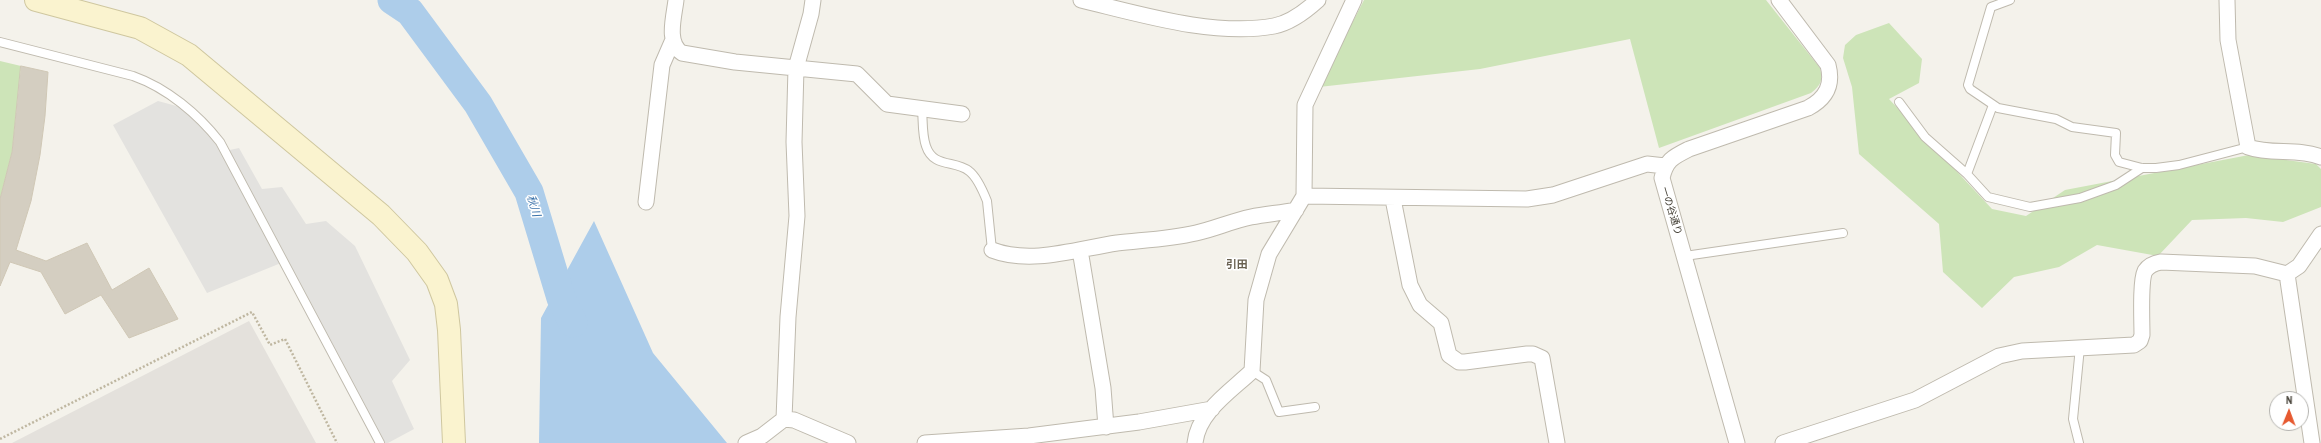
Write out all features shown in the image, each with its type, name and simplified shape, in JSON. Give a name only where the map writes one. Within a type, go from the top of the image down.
[{"type":"street","points":[[36,0],[140,28],[189,55],[381,215],[412,247],[432,271],[446,304],[449,330],[454,443]]},
{"type":"street","points":[[646,202],[662,65],[672,42],[676,0]]},
{"type":"street","points":[[784,419],[788,317],[797,216],[794,122],[796,68],[811,14],[813,0]]},
{"type":"street","points":[[1082,0],[1170,22],[1240,29],[1275,26],[1306,11],[1318,0]]},
{"type":"street","points":[[1195,443],[1196,432],[1212,409],[1252,371],[1258,292],[1269,254],[1304,196],[1306,105],[1354,0]]},
{"type":"street","points":[[1304,196],[1393,199],[1527,200],[1553,195],[1647,164],[1665,166],[1674,156],[1689,148],[1808,108],[1818,103],[1827,92],[1831,77],[1828,64],[1779,0]]},
{"type":"street","points":[[2227,0],[2228,40],[2248,147],[2256,150],[2317,154]]},
{"type":"street","points":[[672,42],[675,49],[682,53],[735,62],[857,74],[887,104],[962,114]]},
{"type":"street","name":"一の谷通り","points":[[1665,166],[1662,178],[1663,186],[1685,256],[1737,443]]},
{"type":"street","points":[[1393,199],[1410,285],[1420,305],[1441,323],[1449,356],[1459,362],[1526,354],[1538,355],[1542,358],[1557,443]]},
{"type":"street","points":[[992,250],[1006,256],[1031,256],[1080,250],[1117,243],[1170,238],[1197,233],[1250,217],[1296,210]]},
{"type":"street","points":[[1783,443],[1915,400],[1999,356],[2022,351],[2134,345],[2140,341],[2142,336],[2143,281],[2146,271],[2153,264],[2161,262],[2255,266],[2288,274],[2299,266],[2321,234]]},
{"type":"street","points":[[1080,250],[1103,388],[1106,426]]},
{"type":"street","points":[[2288,274],[2312,443]]},
{"type":"street","points":[[925,443],[1029,440],[1212,409]]},
{"type":"street","points":[[746,443],[762,436],[784,419],[794,420],[848,443]]},
{"type":"lane","points":[[2010,0],[1991,7],[1968,85],[1970,89],[1993,105],[1998,108],[2056,119],[2072,127],[2116,133],[2115,155],[2119,162],[2142,168],[2179,165],[2248,147]]},
{"type":"lane","points":[[0,42],[133,76],[149,82],[206,124],[220,142],[380,443]]},
{"type":"lane","points":[[1899,102],[1925,137],[1967,174],[1988,197],[2030,207],[2080,198],[2116,185],[2142,168]]},
{"type":"lane","points":[[1967,174],[1993,105]]},
{"type":"lane","points":[[922,109],[926,146],[932,157],[937,161],[964,168],[971,172],[984,193],[987,200],[992,250]]},
{"type":"lane","points":[[1685,256],[1843,233]]},
{"type":"lane","points":[[2079,443],[2073,419],[2080,347]]},
{"type":"lane","points":[[1252,371],[1266,380],[1279,412],[1315,407]]},
{"type":"path","points":[[0,439],[252,312],[270,345],[285,339],[337,443]]},
{"type":"shaded area","points":[[158,101],[195,111],[225,151],[239,148],[262,189],[282,187],[306,224],[326,221],[355,246],[410,360],[392,381],[414,429],[388,443],[378,443],[281,263],[207,293],[113,125]]},
{"type":"shaded area","points":[[249,321],[316,443],[12,443]]},
{"type":"green space","points":[[1364,0],[1766,0],[1820,68],[1821,80],[1817,88],[1811,93],[1659,148],[1630,39],[1480,69],[1319,87]]},
{"type":"green space","points":[[1889,23],[1922,59],[1919,83],[1889,99],[1992,209],[2026,216],[2065,190],[2249,155],[2316,164],[2321,169],[2321,207],[2283,222],[2246,218],[2192,220],[2158,256],[2097,245],[2059,267],[2014,277],[1982,308],[1943,272],[1939,224],[1859,154],[1852,87],[1843,58],[1845,45],[1856,35]]},
{"type":"green space","points":[[0,61],[21,66],[12,152],[0,199]]},
{"type":"water","points":[[594,221],[653,353],[727,443],[539,443],[541,318]]},
{"type":"building","points":[[21,66],[48,72],[45,116],[40,155],[31,201],[16,250],[46,261],[87,243],[112,290],[149,268],[178,319],[129,338],[101,295],[65,314],[41,272],[10,262],[0,286],[0,199],[12,152]]},
{"type":"waterway","name":"秋川","points":[[392,0],[410,12],[478,104],[529,192],[561,298],[573,323]]},
{"type":"district","name":"引田","points":[[1237,265]]}]
